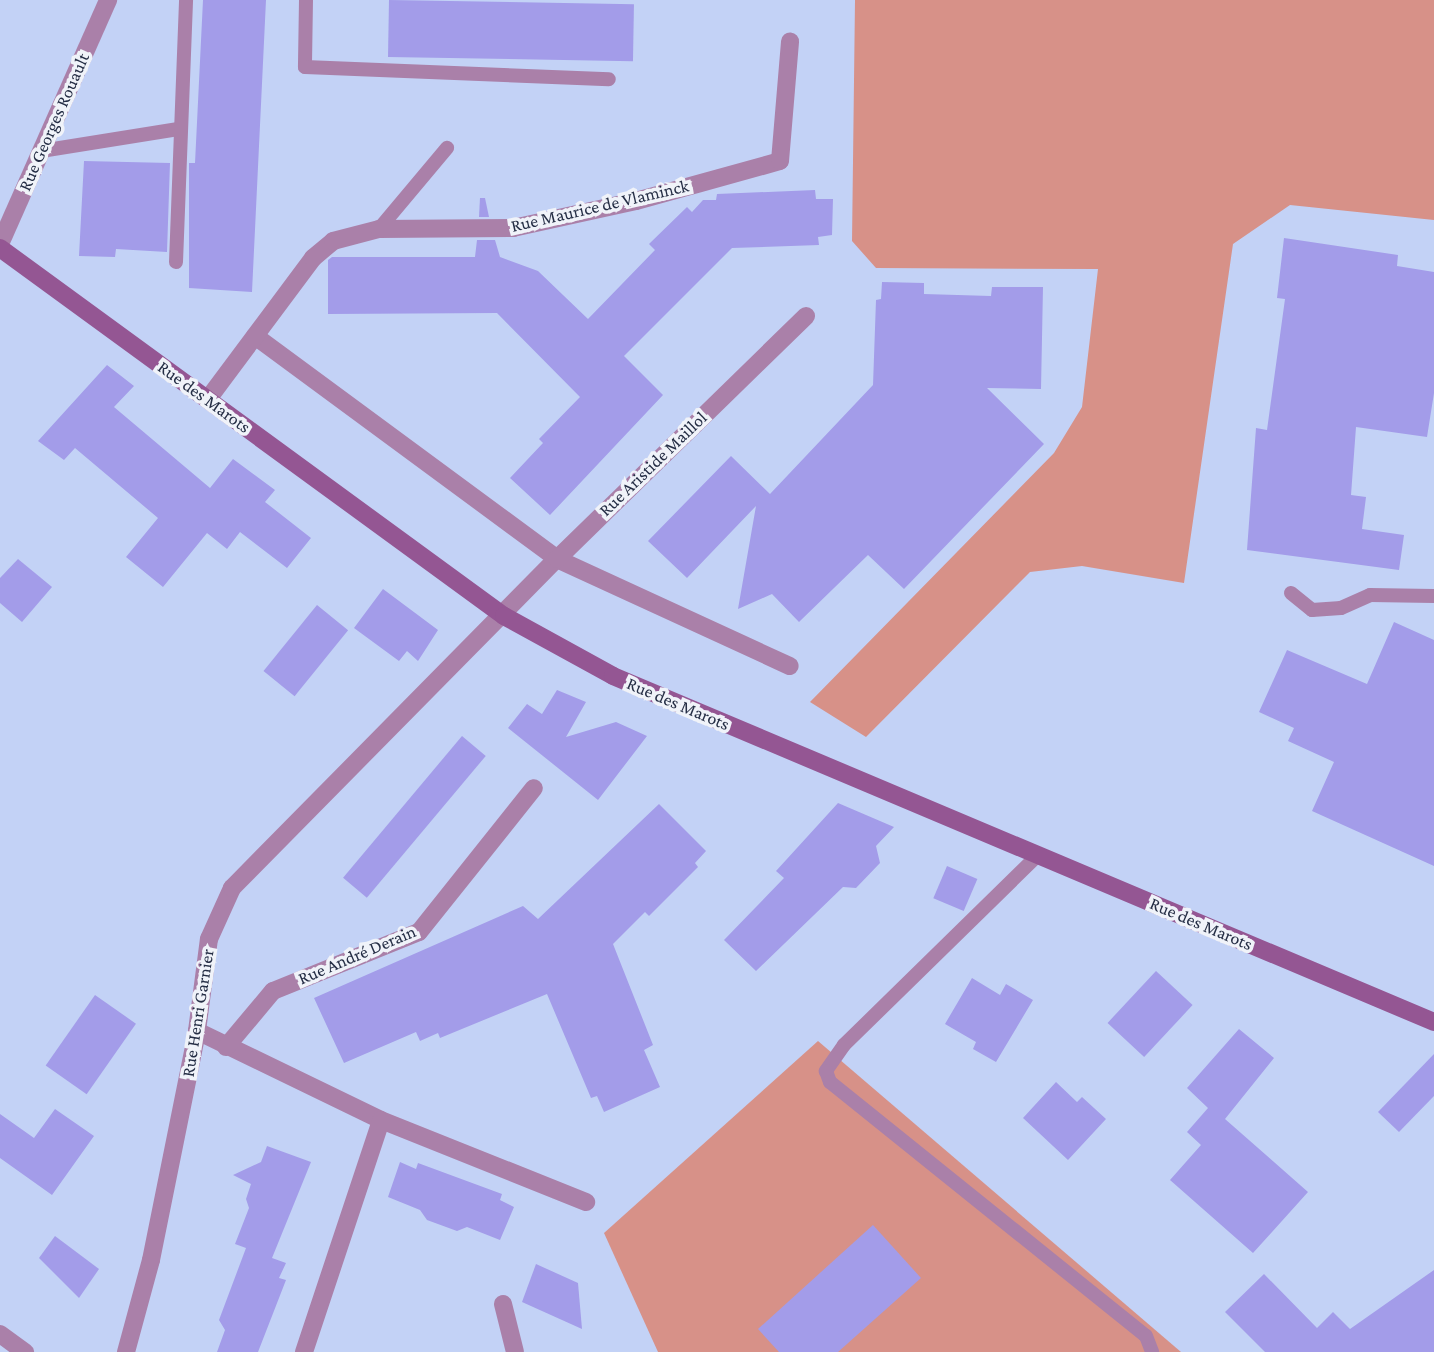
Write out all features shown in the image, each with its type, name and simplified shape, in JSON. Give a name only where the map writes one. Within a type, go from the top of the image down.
[{"type":"main road","name":"Rue des Marots","points":[[0,246],[504,616],[613,676],[1434,1022]]},
{"type":"street","name":"Rue Georges Rouault","points":[[0,246],[108,0]]},
{"type":"street","name":"Rue Maurice de Vlaminck","points":[[208,399],[313,258],[333,241],[379,229],[513,228],[636,201],[780,161],[790,41]]},
{"type":"street","name":"Rue Aristide Maillol","points":[[504,616],[557,558],[806,316]]},
{"type":"street","points":[[255,336],[557,558],[790,666]]},
{"type":"street","name":"Rue Henri Garnier","points":[[126,1352],[151,1260],[197,1031],[209,939],[232,888],[504,616]]},
{"type":"street","name":"Rue André Derain","points":[[226,1047],[273,991],[419,932],[534,789]]},
{"type":"street","points":[[197,1031],[381,1121],[586,1202]]},
{"type":"street","points":[[304,1352],[381,1121]]},
{"type":"street","points":[[503,1304],[515,1352]]},
{"type":"street","points":[[0,1334],[25,1352]]},
{"type":"lane","points":[[176,261],[178,129],[186,0]]},
{"type":"lane","points":[[306,0],[305,67],[609,79]]},
{"type":"lane","points":[[41,152],[178,129]]},
{"type":"lane","points":[[379,229],[447,148]]},
{"type":"lane","points":[[1291,593],[1312,610],[1341,608],[1370,595],[1434,597]]},
{"type":"lane","points":[[1038,855],[844,1045],[826,1071],[830,1082],[1146,1336],[1152,1352]]},
{"type":"shaded area","points":[[855,0],[1434,0],[1434,220],[1290,205],[1233,244],[1184,583],[1082,566],[1030,572],[866,737],[810,702],[1054,453],[1082,407],[1098,269],[876,268],[852,241]]},
{"type":"shaded area","points":[[818,1041],[1181,1352],[658,1352],[604,1233]]},
{"type":"building","points":[[203,0],[266,0],[252,292],[189,288],[189,163],[195,163]]},
{"type":"building","points":[[389,0],[634,4],[633,61],[388,57]]},
{"type":"building","points":[[84,161],[170,163],[167,252],[116,249],[115,257],[79,256]]},
{"type":"building","points":[[815,190],[816,199],[833,199],[832,235],[818,237],[819,245],[732,248],[624,356],[663,395],[550,515],[510,478],[543,443],[539,439],[580,397],[497,313],[328,314],[328,260],[332,257],[475,257],[477,240],[495,240],[500,257],[538,271],[588,319],[655,250],[649,244],[687,207],[692,212],[703,200],[716,200],[717,194]]},
{"type":"building","points":[[480,198],[485,198],[489,217],[479,217]]},
{"type":"building","points":[[1284,238],[1398,255],[1397,266],[1434,272],[1434,393],[1427,437],[1356,427],[1351,495],[1366,497],[1362,529],[1404,535],[1399,570],[1247,550],[1256,428],[1267,430],[1285,299],[1277,298]]},
{"type":"building","points":[[882,282],[924,283],[924,294],[991,296],[992,287],[1043,287],[1041,389],[987,388],[1044,444],[904,589],[868,555],[799,622],[772,594],[738,609],[756,506],[687,578],[648,541],[731,456],[770,494],[873,385],[876,300],[881,299]]},
{"type":"building","points":[[107,365],[134,386],[114,407],[210,488],[233,459],[275,490],[265,502],[311,538],[287,568],[240,532],[227,549],[207,533],[163,587],[126,557],[158,518],[75,448],[64,460],[38,441]]},
{"type":"building","points":[[18,559],[52,587],[22,622],[0,603],[0,578]]},
{"type":"building","points":[[383,589],[438,630],[418,661],[407,651],[399,661],[354,628]]},
{"type":"building","points":[[317,605],[348,630],[295,696],[264,671]]},
{"type":"building","points":[[1394,622],[1434,640],[1434,866],[1312,811],[1334,762],[1288,741],[1294,728],[1259,712],[1287,650],[1367,684]]},
{"type":"building","points":[[557,690],[586,702],[566,737],[616,722],[647,736],[598,800],[508,728],[527,704],[542,714]]},
{"type":"building","points":[[462,736],[486,756],[367,898],[343,878]]},
{"type":"building","points":[[838,803],[894,827],[876,846],[880,863],[856,888],[843,887],[756,971],[724,940],[784,878],[776,871]]},
{"type":"building","points":[[659,804],[706,851],[695,863],[698,867],[649,916],[645,912],[613,944],[653,1045],[644,1050],[660,1087],[604,1112],[597,1096],[591,1098],[547,994],[440,1038],[438,1033],[420,1041],[416,1032],[344,1063],[314,998],[523,906],[538,919]]},
{"type":"building","points":[[947,866],[977,879],[964,911],[933,898]]},
{"type":"building","points":[[1156,971],[1193,1005],[1144,1057],[1108,1023]]},
{"type":"building","points":[[972,978],[1000,995],[1006,984],[1033,1000],[996,1062],[973,1049],[976,1042],[945,1024]]},
{"type":"building","points":[[95,995],[136,1024],[87,1094],[46,1065]]},
{"type":"building","points":[[1239,1029],[1274,1058],[1225,1119],[1308,1192],[1253,1253],[1170,1180],[1201,1145],[1187,1132],[1208,1108],[1187,1088]]},
{"type":"building","points":[[1434,1054],[1434,1096],[1399,1132],[1378,1112]]},
{"type":"building","points":[[1056,1082],[1077,1102],[1082,1097],[1106,1119],[1068,1160],[1023,1118]]},
{"type":"building","points":[[55,1109],[94,1136],[52,1195],[0,1158],[0,1114],[34,1138]]},
{"type":"building","points":[[267,1146],[311,1162],[272,1258],[286,1263],[279,1278],[286,1280],[258,1352],[217,1352],[225,1330],[219,1320],[246,1248],[235,1244],[249,1208],[246,1199],[251,1184],[233,1175],[261,1162]]},
{"type":"building","points":[[400,1162],[416,1169],[418,1163],[502,1194],[500,1200],[514,1207],[500,1240],[467,1227],[457,1231],[427,1220],[420,1210],[388,1197]]},
{"type":"building","points":[[873,1225],[921,1278],[838,1352],[779,1352],[758,1329]]},
{"type":"building","points":[[55,1236],[99,1269],[79,1298],[39,1258]]},
{"type":"building","points":[[536,1264],[578,1283],[582,1329],[522,1302]]},
{"type":"building","points":[[1434,1270],[1434,1352],[1265,1352],[1225,1312],[1264,1274],[1317,1328],[1333,1312],[1350,1329]]}]
